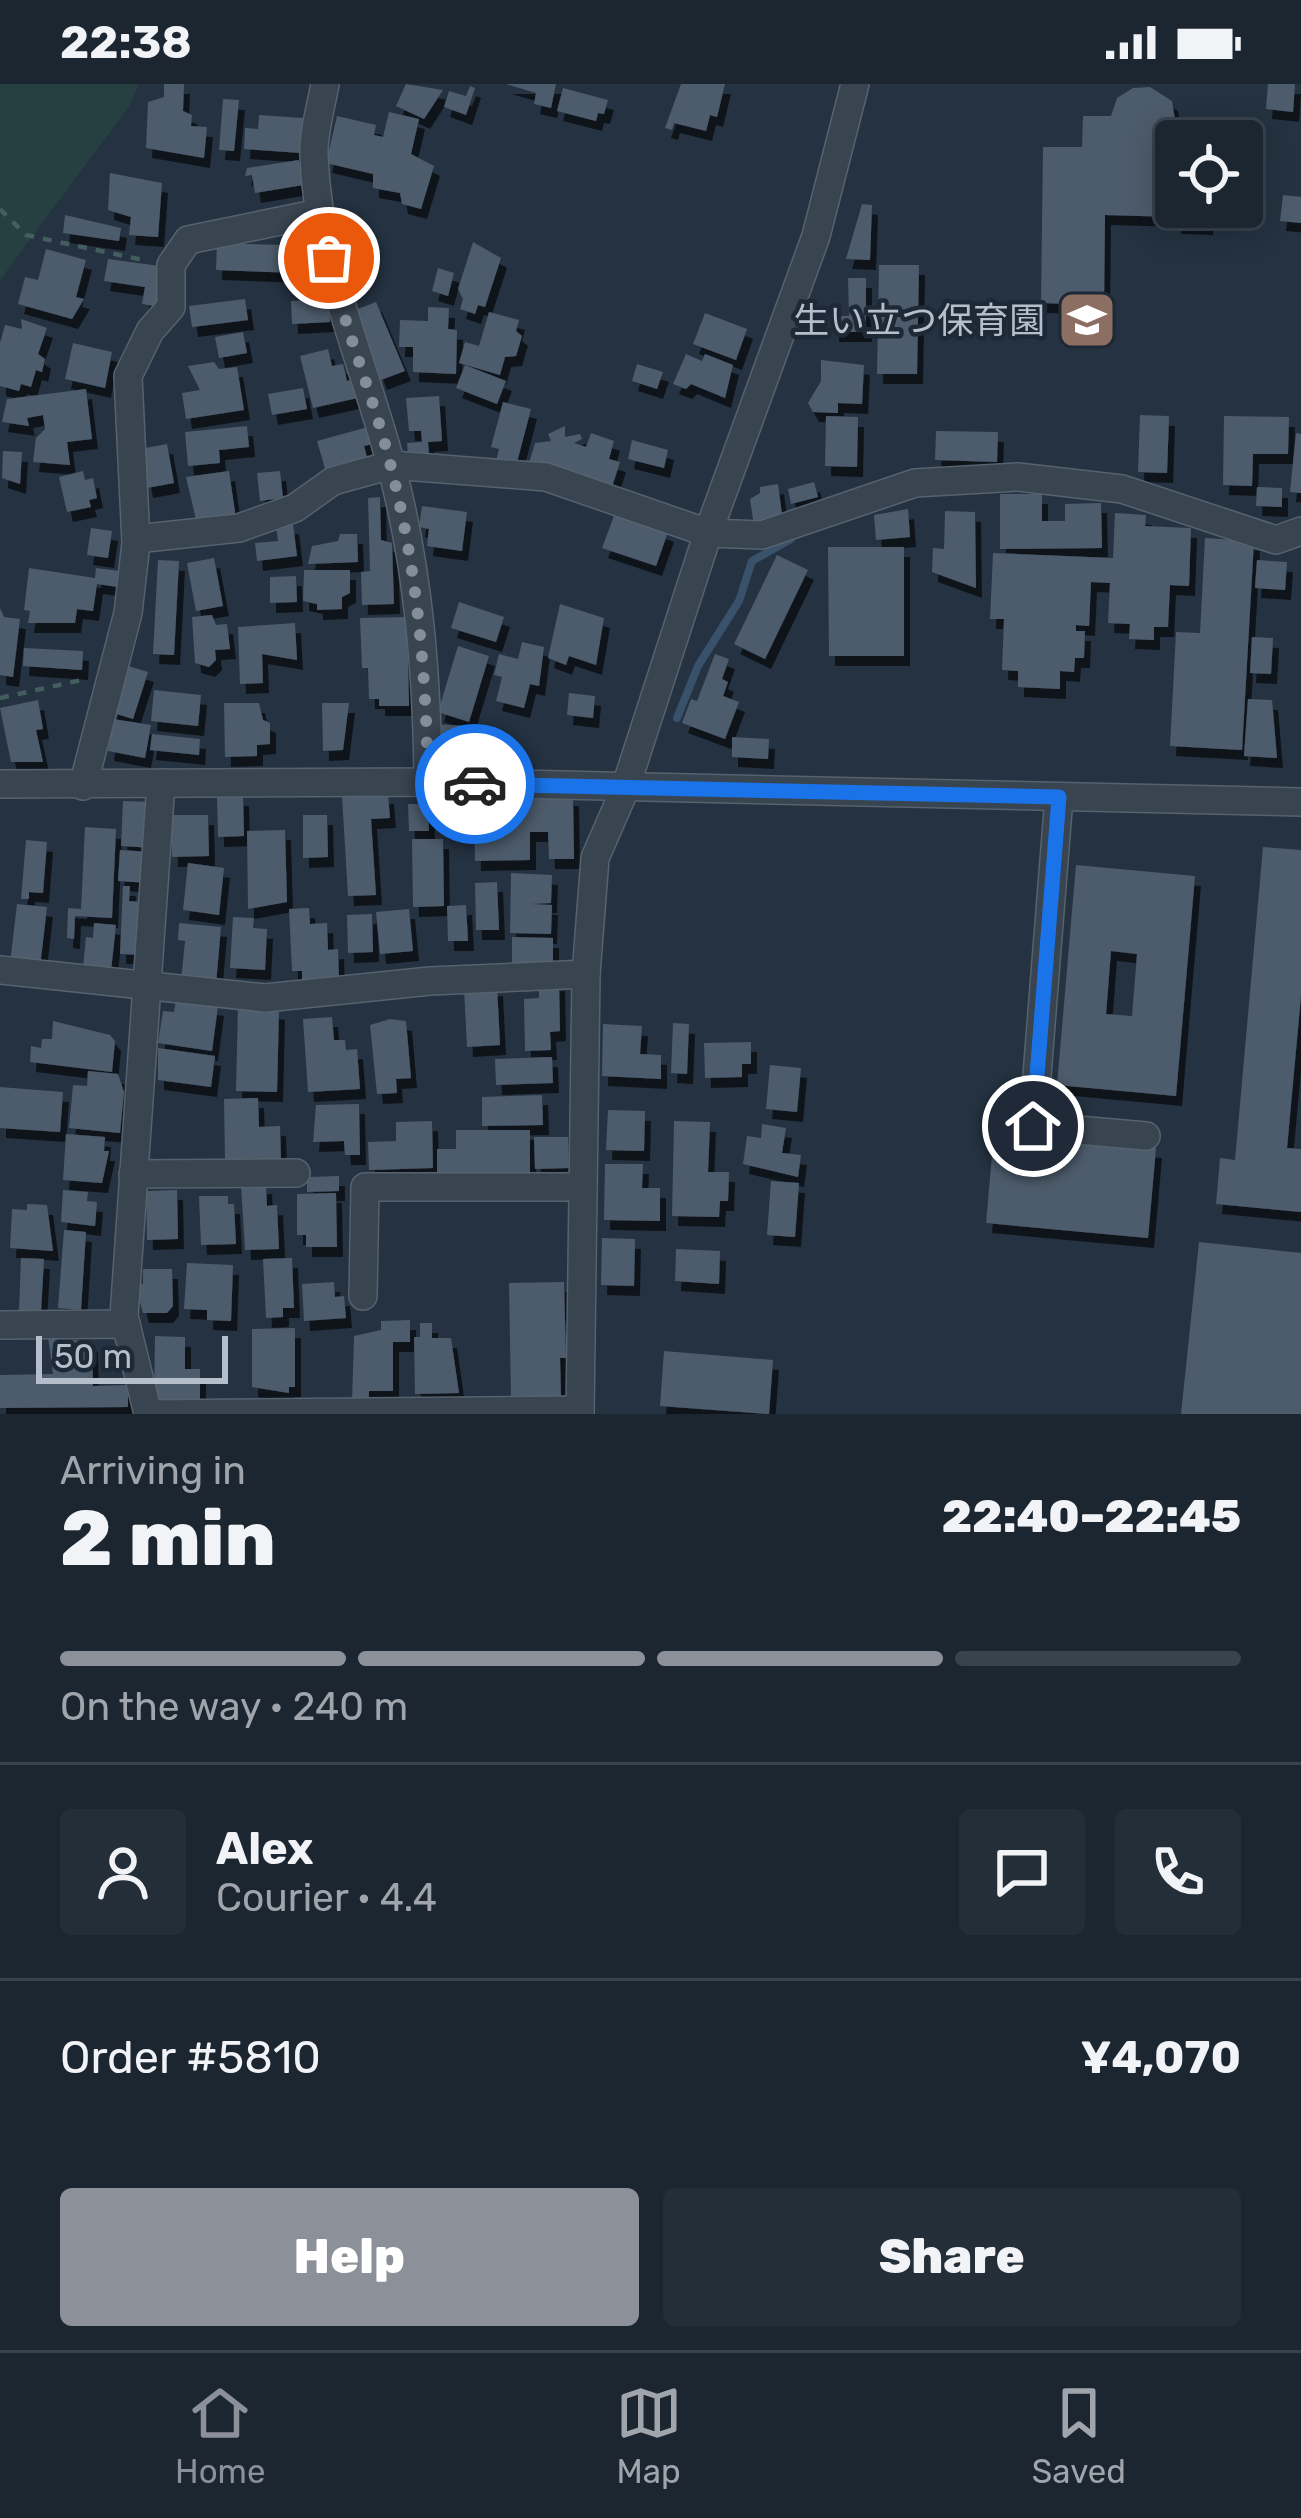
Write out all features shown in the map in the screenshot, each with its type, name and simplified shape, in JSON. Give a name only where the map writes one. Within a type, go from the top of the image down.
[{"type":"street","points":[[325,84],[314,151],[320,213],[339,303],[391,465],[426,656],[428,782]]},
{"type":"street","points":[[161,783],[127,1324],[148,1414],[580,1412],[586,974],[595,858],[625,789],[707,532],[816,236],[855,84]]},
{"type":"street","points":[[83,786],[128,613],[136,539],[128,376],[150,332],[171,307],[172,263],[188,240],[320,213]]},
{"type":"street","points":[[136,539],[239,528],[296,508],[333,482],[391,465],[546,477],[707,532],[762,535],[915,483],[1018,477],[1122,488],[1276,540],[1301,530]]},
{"type":"street","points":[[0,784],[428,782],[1301,802]]},
{"type":"street","points":[[1059,797],[1033,1126],[1146,1136]]},
{"type":"street","points":[[0,970],[265,998],[430,981],[586,974]]},
{"type":"street","points":[[134,1174],[296,1173]]},
{"type":"street","points":[[363,1296],[365,1187],[583,1187]]},
{"type":"street","points":[[0,1325],[127,1324]]},
{"type":"path","points":[[0,209],[9,212],[26,236],[172,263]]},
{"type":"path","points":[[0,698],[92,678],[111,680]]},
{"type":"green space","points":[[0,84],[139,84],[130,105],[0,280]]},
{"type":"building","points":[[164,84],[184,84],[183,111],[192,115],[191,126],[207,127],[204,158],[146,148],[148,102],[164,97]]},
{"type":"building","points":[[406,84],[443,90],[424,119],[396,106]]},
{"type":"building","points":[[506,84],[556,84],[551,108],[534,104],[536,93]]},
{"type":"building","points":[[681,84],[725,84],[717,117],[710,115],[706,131],[674,123],[672,130],[665,128]]},
{"type":"building","points":[[1268,84],[1295,84],[1293,112],[1266,109]]},
{"type":"building","points":[[470,86],[475,88],[466,115],[444,107],[449,91],[466,96]]},
{"type":"building","points":[[1150,87],[1172,101],[1175,120],[1155,120],[1155,216],[1105,215],[1104,305],[1041,303],[1043,147],[1082,147],[1083,116],[1111,116],[1117,98],[1133,88]]},
{"type":"building","points":[[563,88],[608,100],[604,114],[598,113],[596,121],[557,111]]},
{"type":"building","points":[[223,99],[239,100],[234,151],[219,150]]},
{"type":"building","points":[[389,112],[419,119],[411,154],[434,166],[421,209],[402,204],[400,193],[373,188],[373,174],[326,163],[337,116],[376,125],[374,135],[383,137]]},
{"type":"building","points":[[259,115],[303,118],[301,153],[244,149],[245,128],[258,129]]},
{"type":"building","points":[[299,160],[303,185],[255,193],[252,175],[245,176],[247,168]]},
{"type":"building","points":[[110,173],[162,183],[158,237],[129,235],[131,217],[108,210]]},
{"type":"building","points":[[1283,195],[1301,197],[1301,223],[1280,221]]},
{"type":"building","points":[[862,204],[872,205],[870,260],[846,259]]},
{"type":"building","points":[[65,215],[121,228],[119,241],[63,233]]},
{"type":"building","points":[[281,240],[299,240],[298,273],[216,270],[217,243],[281,245]]},
{"type":"building","points":[[473,242],[501,258],[485,307],[478,305],[475,314],[460,309],[463,299],[458,289]]},
{"type":"building","points":[[46,249],[86,260],[76,297],[84,299],[72,319],[18,304],[25,277],[38,280]]},
{"type":"building","points":[[108,259],[167,267],[161,307],[142,304],[145,287],[104,281]]},
{"type":"building","points":[[879,265],[919,265],[917,374],[877,374]]},
{"type":"building","points":[[438,268],[454,273],[448,296],[432,291]]},
{"type":"building","points":[[848,278],[866,278],[866,332],[833,332],[833,316],[849,316]]},
{"type":"building","points":[[245,299],[248,320],[192,327],[189,306]]},
{"type":"building","points":[[328,299],[330,322],[292,324],[291,301]]},
{"type":"building","points":[[376,302],[405,371],[381,380],[355,310]]},
{"type":"building","points":[[428,307],[449,308],[448,329],[457,330],[456,374],[413,372],[413,347],[399,347],[400,320],[428,321]]},
{"type":"building","points":[[489,312],[519,320],[516,331],[522,336],[516,356],[505,357],[500,375],[459,363],[465,342],[479,346]]},
{"type":"building","points":[[705,313],[747,329],[736,360],[693,344]]},
{"type":"building","points":[[21,319],[47,328],[38,354],[45,359],[42,372],[36,370],[31,387],[21,384],[19,391],[0,386],[0,343],[5,325],[22,329]]},
{"type":"building","points":[[243,332],[247,353],[219,358],[215,337]]},
{"type":"building","points":[[73,343],[112,352],[105,388],[65,379]]},
{"type":"building","points":[[328,349],[332,366],[343,364],[347,381],[357,378],[362,397],[313,408],[300,356]]},
{"type":"building","points":[[686,354],[702,361],[705,354],[733,365],[725,398],[691,384],[686,389],[673,384]]},
{"type":"building","points":[[821,360],[864,365],[862,404],[838,403],[838,413],[813,412],[808,403],[821,381]]},
{"type":"building","points":[[214,362],[219,369],[237,367],[244,410],[186,419],[182,393],[200,390],[188,366]]},
{"type":"building","points":[[637,364],[663,372],[657,389],[632,381]]},
{"type":"building","points":[[465,365],[506,381],[497,404],[456,388]]},
{"type":"building","points":[[303,388],[307,409],[272,415],[268,394]]},
{"type":"building","points":[[86,389],[92,439],[67,442],[70,465],[33,462],[36,438],[45,429],[43,415],[27,418],[29,426],[2,422],[7,399]]},
{"type":"building","points":[[439,396],[442,441],[428,442],[429,454],[408,455],[407,443],[422,442],[421,431],[409,431],[406,398]]},
{"type":"building","points":[[503,402],[531,409],[516,466],[496,461],[499,449],[491,447]]},
{"type":"building","points":[[1140,415],[1169,416],[1167,473],[1138,472]]},
{"type":"building","points":[[826,416],[858,417],[857,467],[825,466]]},
{"type":"building","points":[[1224,416],[1289,417],[1288,454],[1253,454],[1252,486],[1223,485]]},
{"type":"building","points":[[247,426],[249,447],[219,450],[220,463],[188,466],[185,432]]},
{"type":"building","points":[[565,426],[565,437],[580,434],[582,439],[574,443],[586,447],[591,433],[614,441],[609,459],[620,462],[611,490],[529,463],[535,443],[551,441],[548,434]]},
{"type":"building","points":[[368,427],[373,444],[364,446],[368,461],[326,472],[317,441]]},
{"type":"building","points":[[936,431],[998,432],[997,462],[935,460]]},
{"type":"building","points":[[1296,433],[1301,434],[1301,493],[1290,492]]},
{"type":"building","points":[[632,440],[668,450],[664,468],[628,459]]},
{"type":"building","points":[[167,444],[174,483],[147,488],[140,449]]},
{"type":"building","points":[[3,451],[22,452],[20,484],[2,478]]},
{"type":"building","points":[[83,471],[85,480],[93,478],[97,498],[89,500],[91,507],[67,512],[59,477]]},
{"type":"building","points":[[229,471],[236,519],[197,524],[186,477]]},
{"type":"building","points":[[280,471],[283,498],[260,501],[257,473]]},
{"type":"building","points":[[814,482],[818,497],[791,504],[788,489]]},
{"type":"building","points":[[778,484],[783,522],[754,526],[750,499],[760,493],[760,487]]},
{"type":"building","points":[[1257,487],[1282,488],[1282,507],[1256,506]]},
{"type":"building","points":[[1000,494],[1042,494],[1042,521],[1065,521],[1065,504],[1101,503],[1102,548],[1000,549]]},
{"type":"building","points":[[380,497],[381,540],[392,543],[394,604],[362,605],[361,572],[370,571],[368,498]]},
{"type":"building","points":[[422,506],[467,512],[462,551],[427,546],[429,529],[419,527]]},
{"type":"building","points":[[908,509],[910,537],[876,540],[874,515]]},
{"type":"building","points":[[945,511],[975,512],[976,588],[932,572],[933,548],[944,549]]},
{"type":"building","points":[[615,513],[668,532],[656,566],[602,548]]},
{"type":"building","points":[[1115,513],[1146,515],[1145,526],[1191,528],[1189,586],[1170,585],[1168,627],[1154,627],[1154,640],[1129,639],[1130,624],[1108,623],[1110,583],[1091,582],[1089,626],[1076,625],[1076,631],[1085,631],[1084,658],[1075,658],[1074,672],[1060,671],[1060,689],[1018,687],[1018,671],[1002,670],[1004,619],[990,619],[993,553],[1113,558]]},
{"type":"building","points":[[293,524],[297,556],[257,561],[255,543],[278,541],[276,526]]},
{"type":"building","points":[[91,528],[112,531],[108,558],[87,555]]},
{"type":"building","points":[[340,534],[357,534],[358,562],[308,564],[312,546],[338,541]]},
{"type":"building","points":[[1205,538],[1254,541],[1242,750],[1170,746],[1176,632],[1200,633]]},
{"type":"building","points":[[828,547],[904,547],[904,656],[829,656]]},
{"type":"building","points":[[777,555],[808,570],[765,659],[734,644]]},
{"type":"building","points":[[214,558],[223,606],[196,611],[187,563]]},
{"type":"building","points":[[158,560],[179,561],[174,655],[153,654]]},
{"type":"building","points":[[1257,560],[1287,562],[1285,590],[1255,588]]},
{"type":"building","points":[[29,568],[95,578],[96,568],[120,571],[118,587],[97,584],[93,611],[77,609],[75,623],[28,623],[30,611],[24,610]]},
{"type":"building","points":[[304,570],[350,570],[350,593],[342,597],[342,609],[317,610],[317,604],[303,601]]},
{"type":"building","points":[[296,576],[297,602],[270,603],[270,577]]},
{"type":"building","points":[[459,602],[504,617],[496,642],[451,628]]},
{"type":"building","points":[[560,604],[604,618],[596,665],[569,656],[566,665],[548,658]]},
{"type":"building","points":[[0,608],[4,617],[20,619],[13,677],[0,675]]},
{"type":"building","points":[[212,615],[216,625],[227,624],[230,649],[215,650],[216,660],[209,667],[195,663],[192,617]]},
{"type":"building","points":[[407,617],[409,706],[379,706],[379,699],[369,699],[368,668],[362,668],[360,618]]},
{"type":"building","points":[[295,623],[297,660],[262,654],[263,683],[240,684],[238,627]]},
{"type":"building","points":[[1252,637],[1273,638],[1271,674],[1250,673]]},
{"type":"building","points":[[522,642],[544,647],[539,686],[530,684],[524,708],[496,701],[502,677],[494,675],[499,654],[518,659]]},
{"type":"building","points":[[458,646],[489,656],[469,722],[438,712]]},
{"type":"building","points":[[24,648],[83,651],[82,670],[23,666]]},
{"type":"building","points":[[715,654],[729,659],[722,679],[728,682],[723,696],[739,702],[725,739],[682,723],[691,699],[697,701]]},
{"type":"building","points":[[125,665],[148,672],[133,719],[110,712]]},
{"type":"building","points":[[154,690],[201,695],[198,726],[151,721]]},
{"type":"building","points":[[569,693],[595,696],[593,718],[567,715]]},
{"type":"building","points":[[1248,699],[1272,700],[1277,758],[1244,756]]},
{"type":"building","points":[[38,700],[43,729],[36,730],[43,762],[11,762],[0,708]]},
{"type":"building","points":[[224,703],[259,703],[263,720],[270,723],[270,744],[257,745],[257,756],[225,757]]},
{"type":"building","points":[[322,703],[349,703],[343,750],[323,751]]},
{"type":"building","points":[[113,719],[151,725],[145,758],[108,751]]},
{"type":"building","points":[[432,724],[468,726],[467,752],[431,750]]},
{"type":"building","points":[[152,734],[200,739],[199,755],[150,750]]},
{"type":"building","points":[[732,737],[769,739],[768,759],[732,757]]},
{"type":"building","points":[[388,794],[390,818],[371,819],[376,895],[348,896],[342,797]]},
{"type":"building","points":[[243,796],[244,836],[218,837],[217,797]]},
{"type":"building","points":[[573,796],[574,859],[549,859],[548,832],[530,832],[530,860],[475,861],[474,797]]},
{"type":"building","points":[[123,801],[155,802],[154,848],[121,846]]},
{"type":"building","points":[[408,804],[428,804],[429,831],[409,831]]},
{"type":"building","points":[[171,815],[208,815],[209,856],[172,857]]},
{"type":"building","points":[[303,815],[327,815],[328,857],[303,858]]},
{"type":"building","points":[[85,827],[116,829],[112,918],[75,916],[74,939],[67,938],[68,908],[81,909]]},
{"type":"building","points":[[285,830],[287,902],[248,909],[247,831]]},
{"type":"building","points":[[412,839],[443,839],[444,906],[413,907]]},
{"type":"building","points":[[26,840],[47,842],[43,893],[29,892],[29,899],[21,899]]},
{"type":"building","points":[[1263,847],[1301,850],[1301,996],[1287,1148],[1301,1149],[1301,1212],[1216,1204],[1220,1158],[1235,1160]]},
{"type":"building","points":[[120,850],[151,852],[150,883],[118,881]]},
{"type":"building","points":[[188,863],[224,868],[219,915],[183,910]]},
{"type":"building","points":[[1076,865],[1195,876],[1176,1096],[1057,1085]],"holes":[[[1111,951],[1137,954],[1132,1016],[1106,1014]]]},
{"type":"building","points":[[511,873],[552,875],[551,903],[531,904],[552,905],[551,934],[510,933]]},
{"type":"building","points":[[497,882],[499,930],[476,930],[475,883]]},
{"type":"building","points":[[123,886],[130,886],[129,901],[140,902],[144,955],[120,954]]},
{"type":"building","points":[[17,904],[47,907],[40,967],[10,963]]},
{"type":"building","points":[[466,905],[468,941],[448,941],[447,906]]},
{"type":"building","points":[[309,908],[310,924],[327,923],[328,950],[338,949],[339,979],[302,980],[302,971],[292,971],[289,909]]},
{"type":"building","points":[[409,909],[413,951],[380,954],[376,912]]},
{"type":"building","points":[[372,914],[373,952],[348,953],[347,915]]},
{"type":"building","points":[[233,917],[254,918],[253,928],[267,929],[265,970],[230,968]]},
{"type":"building","points":[[94,923],[116,925],[111,971],[83,968],[86,937],[93,938]]},
{"type":"building","points":[[179,923],[221,927],[216,984],[181,981],[185,941],[178,940]]},
{"type":"building","points":[[512,937],[553,938],[553,966],[512,965]]},
{"type":"building","points":[[559,981],[560,1031],[550,1032],[551,1050],[525,1051],[524,999],[539,998],[539,982]]},
{"type":"building","points":[[497,986],[500,1045],[467,1047],[464,988]]},
{"type":"building","points":[[176,1000],[218,1006],[212,1051],[158,1043],[163,1011],[174,1012]]},
{"type":"building","points":[[238,1004],[279,1010],[277,1092],[236,1091]]},
{"type":"building","points":[[332,1017],[334,1040],[345,1040],[346,1050],[357,1049],[360,1089],[308,1092],[303,1019]]},
{"type":"building","points":[[390,1019],[406,1021],[411,1078],[396,1079],[397,1093],[377,1094],[370,1025]]},
{"type":"building","points":[[53,1021],[110,1035],[115,1041],[112,1072],[30,1062],[31,1046],[41,1048],[42,1039],[52,1039]]},
{"type":"building","points":[[673,1023],[689,1024],[687,1074],[671,1073]]},
{"type":"building","points":[[603,1024],[642,1026],[640,1054],[661,1055],[661,1079],[602,1076]]},
{"type":"building","points":[[751,1042],[751,1064],[742,1064],[742,1077],[705,1078],[704,1043]]},
{"type":"building","points":[[158,1048],[215,1056],[211,1087],[158,1080]]},
{"type":"building","points":[[552,1057],[553,1083],[496,1085],[495,1059]]},
{"type":"building","points":[[770,1065],[801,1068],[797,1112],[766,1109]]},
{"type":"building","points":[[88,1071],[118,1074],[124,1092],[120,1133],[69,1128],[73,1085],[87,1086]]},
{"type":"building","points":[[0,1087],[63,1092],[60,1132],[0,1128]]},
{"type":"building","points":[[542,1095],[543,1125],[482,1126],[482,1097]]},
{"type":"building","points":[[258,1098],[259,1127],[280,1126],[281,1161],[225,1162],[224,1099]]},
{"type":"building","points":[[359,1104],[360,1155],[345,1155],[344,1141],[313,1142],[316,1105]]},
{"type":"building","points":[[608,1110],[645,1111],[644,1151],[606,1150]]},
{"type":"building","points":[[432,1121],[433,1168],[369,1170],[368,1142],[396,1141],[396,1122]]},
{"type":"building","points":[[674,1121],[710,1122],[708,1172],[729,1172],[728,1201],[720,1201],[719,1217],[672,1216]]},
{"type":"building","points":[[762,1124],[786,1128],[782,1153],[801,1155],[798,1177],[743,1164],[747,1136],[761,1138]]},
{"type":"building","points":[[456,1130],[530,1130],[530,1175],[437,1175],[437,1149],[456,1149]]},
{"type":"building","points":[[994,1133],[1156,1148],[1148,1238],[986,1223]]},
{"type":"building","points":[[66,1134],[105,1137],[104,1151],[109,1151],[102,1183],[63,1180]]},
{"type":"building","points":[[534,1137],[568,1137],[569,1168],[535,1169]]},
{"type":"building","points":[[605,1164],[643,1164],[642,1188],[660,1188],[660,1221],[604,1220]]},
{"type":"building","points":[[339,1176],[339,1191],[307,1192],[307,1177]]},
{"type":"building","points":[[771,1181],[799,1183],[795,1237],[767,1235]]},
{"type":"building","points":[[266,1184],[267,1206],[277,1205],[279,1249],[245,1250],[241,1185]]},
{"type":"building","points":[[63,1190],[88,1192],[87,1201],[97,1202],[95,1226],[61,1222]]},
{"type":"building","points":[[177,1190],[178,1239],[147,1240],[146,1191]]},
{"type":"building","points":[[336,1193],[337,1247],[306,1247],[306,1235],[297,1235],[297,1194]]},
{"type":"building","points":[[199,1196],[228,1196],[228,1204],[234,1204],[236,1244],[201,1245]]},
{"type":"building","points":[[27,1204],[47,1205],[53,1251],[10,1248],[12,1209],[27,1210]]},
{"type":"building","points":[[64,1230],[86,1232],[81,1310],[58,1308]]},
{"type":"building","points":[[602,1238],[635,1239],[634,1286],[601,1285]]},
{"type":"building","points":[[1199,1242],[1301,1253],[1301,1414],[1181,1414]]},
{"type":"building","points":[[676,1249],[720,1251],[719,1284],[675,1281]]},
{"type":"building","points":[[21,1258],[44,1259],[41,1311],[19,1310]]},
{"type":"building","points":[[292,1258],[294,1308],[283,1308],[283,1317],[266,1318],[263,1259]]},
{"type":"building","points":[[187,1263],[233,1265],[231,1321],[207,1320],[207,1310],[184,1309]]},
{"type":"building","points":[[143,1269],[172,1269],[173,1306],[167,1313],[143,1313],[135,1284],[143,1284]]},
{"type":"building","points":[[334,1282],[335,1297],[344,1296],[346,1318],[304,1321],[302,1284]]},
{"type":"building","points":[[564,1282],[566,1358],[560,1358],[561,1397],[511,1398],[509,1283]]},
{"type":"building","points":[[410,1320],[410,1342],[393,1342],[393,1391],[369,1391],[369,1402],[352,1402],[354,1336],[381,1330],[381,1321]]},
{"type":"building","points":[[420,1323],[432,1323],[432,1338],[451,1338],[459,1393],[415,1394],[414,1337],[420,1337]]},
{"type":"building","points":[[295,1328],[295,1387],[289,1387],[289,1393],[252,1387],[252,1329]]},
{"type":"building","points":[[155,1336],[185,1337],[185,1369],[200,1369],[200,1405],[154,1404]]},
{"type":"building","points":[[48,1337],[92,1342],[93,1386],[128,1385],[128,1407],[0,1408],[0,1375],[53,1374]]},
{"type":"building","points":[[664,1351],[773,1360],[769,1414],[660,1406]]},
{"type":"waterway","points":[[677,718],[698,666],[739,601],[752,561],[791,539]]},
{"type":"way so far","points":[[329,258],[391,465],[411,556],[426,656],[428,782],[475,784]]},
{"type":"place","name":"生い立つ保育園","points":[[1087,320]]},
{"type":"route","points":[[475,784],[1059,797],[1033,1126]]}]
